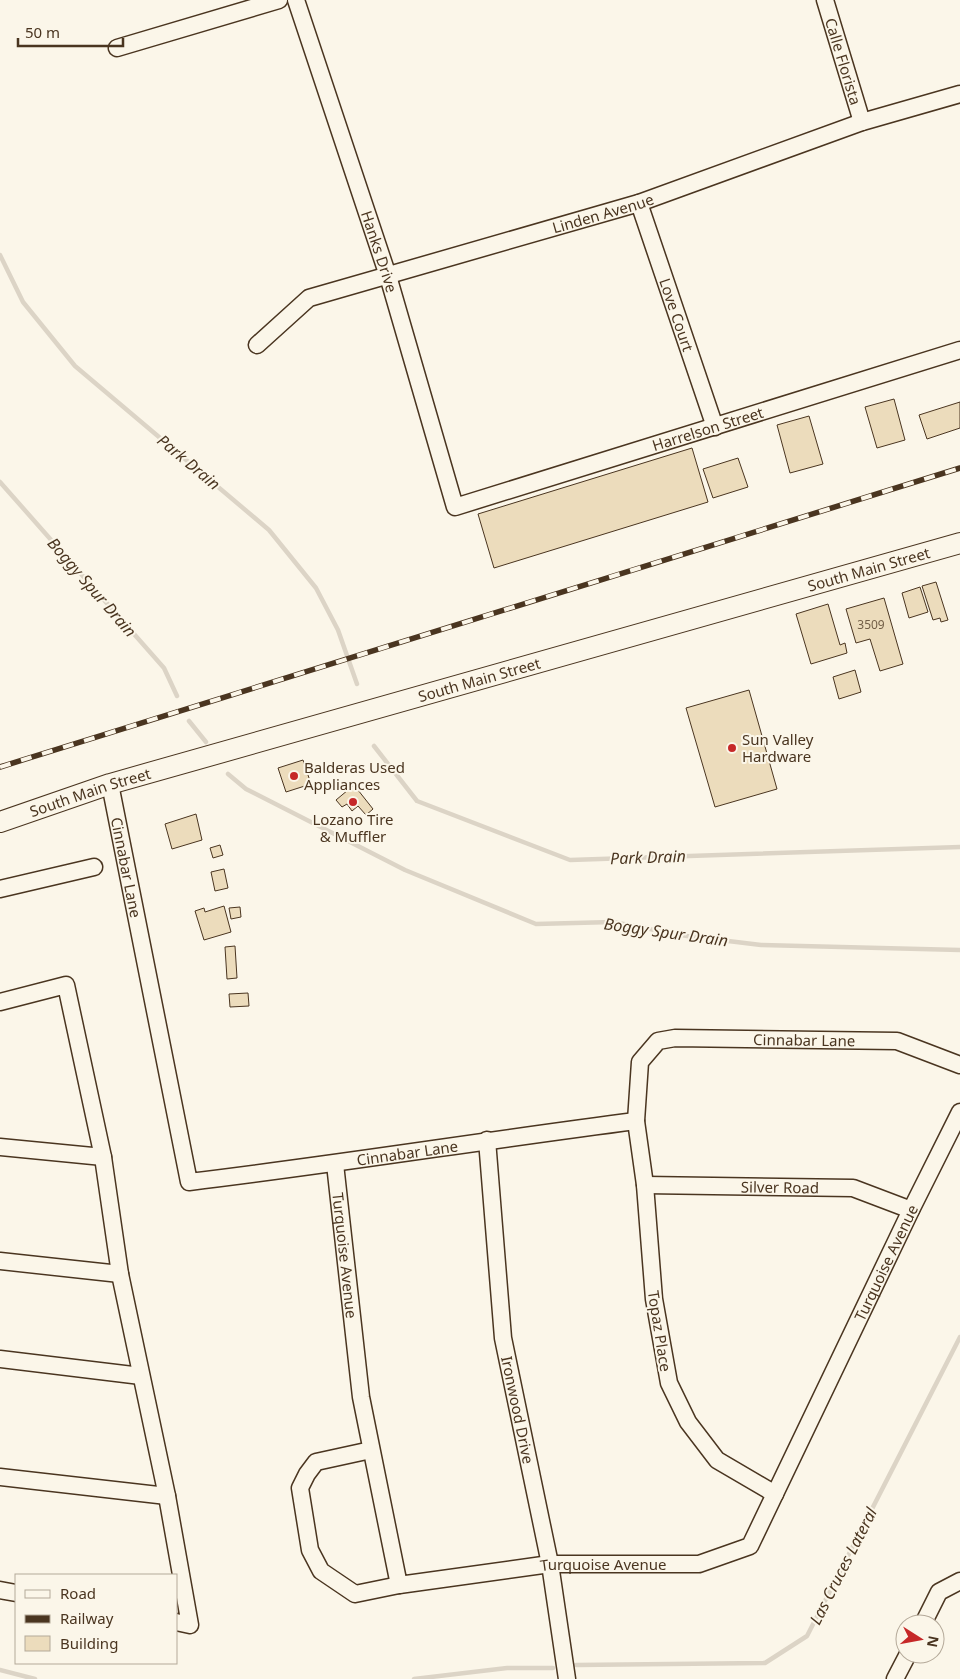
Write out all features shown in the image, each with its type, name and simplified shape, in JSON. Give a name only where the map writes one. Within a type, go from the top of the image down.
[{"type":"main road","name":"South Main Street","points":[[0,822],[110,784],[960,543]]},
{"type":"street","points":[[117,48],[279,0]]},
{"type":"street","name":"Hanks Drive","points":[[296,0],[388,276],[455,507]]},
{"type":"street","name":"Calle Florista","points":[[825,0],[862,122]]},
{"type":"street","name":"Linden Avenue","points":[[257,345],[309,298],[638,203],[862,122],[960,94]]},
{"type":"street","name":"Love Court","points":[[638,203],[715,426]]},
{"type":"street","name":"Harrelson Street","points":[[455,507],[960,350]]},
{"type":"street","name":"Cinnabar Lane","points":[[110,784],[189,1182],[335,1164],[487,1140],[636,1121],[640,1062],[658,1040],[675,1038],[898,1042],[960,1065]]},
{"type":"street","points":[[0,889],[94,867]]},
{"type":"street","points":[[0,1002],[66,986],[103,1157],[120,1274],[167,1496],[190,1625],[178,1622]]},
{"type":"street","name":"Turquoise Avenue","points":[[335,1164],[355,1354],[371,1450],[399,1585],[550,1564],[699,1564],[750,1546],[910,1210],[960,1112]]},
{"type":"street","name":"Topaz Place","points":[[636,1121],[646,1185],[654,1299],[669,1383],[688,1422],[717,1460],[775,1494]]},
{"type":"street","name":"Ironwood Drive","points":[[487,1140],[503,1338],[550,1564],[567,1679]]},
{"type":"street","points":[[1,1144],[103,1157]]},
{"type":"street","name":"Silver Road","points":[[646,1185],[853,1188],[910,1210]]},
{"type":"street","points":[[0,1261],[120,1274]]},
{"type":"street","points":[[0,1359],[141,1376]]},
{"type":"street","points":[[371,1450],[316,1462],[307,1474],[300,1488],[310,1550],[321,1571],[355,1594],[399,1585]]},
{"type":"street","points":[[0,1477],[167,1496]]},
{"type":"street","points":[[928,1614],[939,1592],[960,1582]]},
{"type":"street","points":[[0,1590],[15,1593]]},
{"type":"street","points":[[895,1679],[903,1664]]},
{"type":"building","points":[[894,399],[905,440],[877,448],[865,407]]},
{"type":"building","points":[[960,402],[960,428],[927,439],[919,415]]},
{"type":"building","points":[[809,416],[823,464],[790,473],[777,425]]},
{"type":"building","points":[[692,448],[708,502],[494,568],[478,514]]},
{"type":"building","points":[[738,458],[748,487],[713,498],[703,469]]},
{"type":"building","points":[[936,582],[948,620],[941,622],[940,618],[933,620],[922,586]]},
{"type":"building","points":[[920,587],[928,612],[909,618],[902,593]]},
{"type":"building","points":[[884,598],[903,664],[880,671],[870,639],[856,643],[846,609]]},
{"type":"building","points":[[828,604],[840,645],[845,643],[847,653],[811,664],[796,614]]},
{"type":"building","points":[[855,670],[861,692],[839,699],[833,677]]},
{"type":"building","name":"Sun Valley Hardware","points":[[749,690],[777,789],[715,807],[686,708]]},
{"type":"building","name":"Balderas Used Appliances","points":[[303,760],[311,784],[286,792],[278,768]]},
{"type":"building","name":"Lozano Tire & Muffler","points":[[354,785],[373,809],[366,815],[358,806],[352,811],[347,804],[342,807],[336,800]]},
{"type":"building","points":[[196,814],[202,840],[172,849],[165,824]]},
{"type":"building","points":[[220,845],[223,855],[213,858],[210,848]]},
{"type":"building","points":[[224,869],[228,888],[215,891],[211,872]]},
{"type":"building","points":[[224,906],[231,932],[204,940],[195,911],[204,908],[205,912]]},
{"type":"building","points":[[240,907],[241,917],[231,919],[229,908]]},
{"type":"building","points":[[235,946],[237,978],[227,979],[225,947]]},
{"type":"building","points":[[248,993],[249,1006],[230,1007],[229,994]]},
{"type":"waterway","name":"Park Drain","points":[[0,255],[23,302],[75,366],[269,530],[316,588],[338,630],[357,684]]},
{"type":"waterway","name":"Boggy Spur Drain","points":[[0,482],[164,668],[177,696]]},
{"type":"waterway","name":"Boggy Spur Drain","points":[[189,721],[206,742]]},
{"type":"waterway","name":"Park Drain","points":[[374,746],[417,801],[570,860],[960,847]]},
{"type":"waterway","name":"Boggy Spur Drain","points":[[228,774],[246,789],[405,870],[536,924],[613,922],[687,936],[761,945],[960,950]]},
{"type":"waterway","name":"Las Cruces Lateral","points":[[576,1665],[765,1663],[807,1636],[960,1337]]},
{"type":"waterway","name":"Las Cruces Lateral","points":[[414,1679],[507,1668],[553,1668]]},
{"type":"waterway","name":"Las Cruces Lateral","points":[[0,1670],[35,1679]]},
{"type":"railway","points":[[0,767],[960,468]]},
{"type":"place","name":"Sun Valley Hardware","points":[[732,748]]},
{"type":"place","name":"Balderas Used Appliances","points":[[294,776]]},
{"type":"place","name":"Lozano Tire & Muffler","points":[[353,802]]}]
